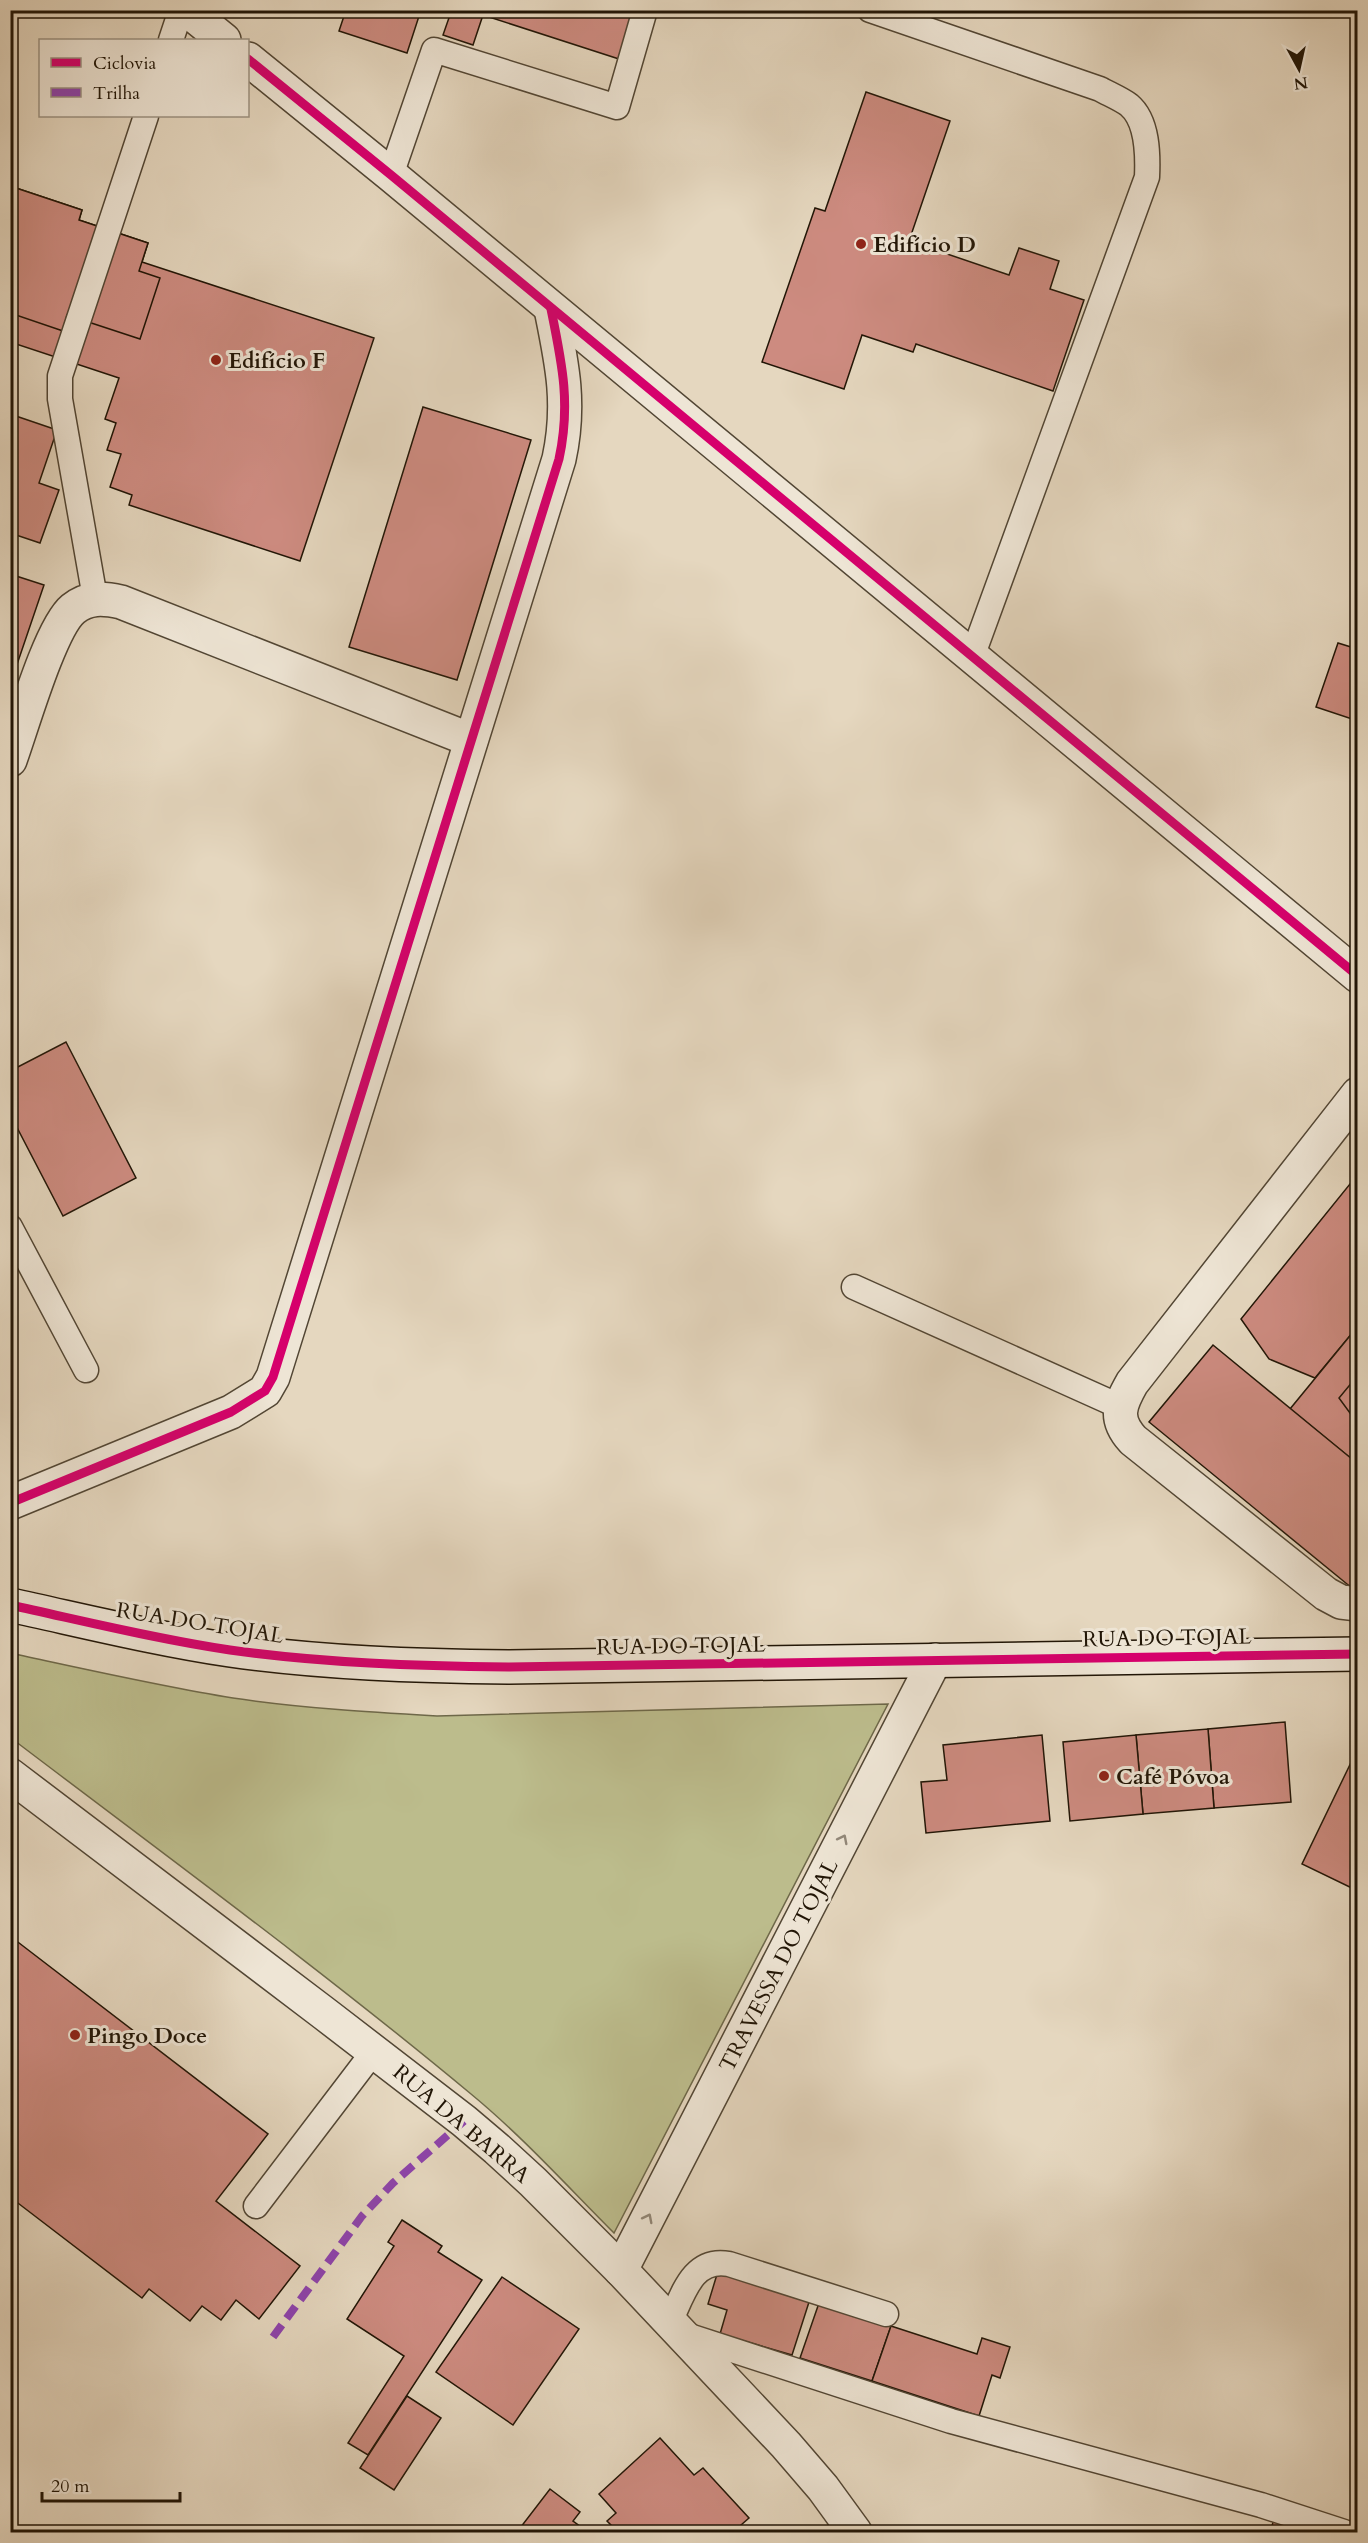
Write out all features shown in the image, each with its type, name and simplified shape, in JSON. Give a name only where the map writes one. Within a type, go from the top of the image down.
[{"type":"street","points":[[187,10],[223,39]]},
{"type":"street","points":[[249,61],[391,175],[1358,976]]},
{"type":"street","points":[[10,1503],[231,1412],[265,1391],[273,1377],[563,443],[566,424],[566,388],[551,309]]},
{"type":"street","points":[[10,760],[47,655],[61,623],[71,610],[95,598],[121,602],[471,740]]},
{"type":"street","points":[[1358,1094],[1132,1383],[1119,1416],[1123,1429],[1133,1440],[1326,1594],[1341,1602],[1358,1604]]},
{"type":"street","name":"RUA DO TOJAL","points":[[10,1605],[149,1636],[232,1650],[331,1662],[413,1666],[509,1668],[1358,1654]]},
{"type":"street","name":"TRAVESSA DO TOJAL","points":[[621,2270],[935,1660]]},
{"type":"street","name":"RUA DA BARRA","points":[[10,1775],[374,2051],[497,2149],[533,2181],[621,2270],[786,2445],[823,2488],[855,2532]]},
{"type":"lane","points":[[171,39],[181,10]]},
{"type":"lane","points":[[391,175],[434,50],[617,107],[645,10]]},
{"type":"lane","points":[[870,10],[1100,89],[1131,106],[1142,126],[1148,149],[1147,177],[972,657]]},
{"type":"lane","points":[[95,598],[60,399],[60,376],[146,117]]},
{"type":"lane","points":[[10,1227],[86,1370]]},
{"type":"lane","points":[[854,1287],[1121,1407]]},
{"type":"lane","points":[[256,2206],[374,2051]]},
{"type":"lane","points":[[886,2314],[729,2264],[714,2263],[695,2272],[676,2328],[951,2421],[1230,2496],[1344,2532]]},
{"type":"green space","points":[[10,1653],[233,1698],[310,1707],[437,1716],[888,1704],[614,2233],[490,2110],[415,2048],[301,1958],[11,1738]]},
{"type":"building","points":[[346,10],[421,10],[407,53],[339,31]]},
{"type":"building","points":[[445,10],[635,10],[619,59],[483,15],[473,45],[443,35],[451,12]]},
{"type":"building","name":"Edifício D","points":[[866,92],[950,121],[909,241],[1009,275],[1019,248],[1059,261],[1050,289],[1084,300],[1053,391],[916,344],[913,352],[862,335],[844,389],[762,362],[815,208],[825,211]]},
{"type":"building","name":"Edifício F","points":[[10,186],[82,210],[79,220],[148,243],[142,262],[374,338],[300,561],[129,505],[132,495],[110,487],[121,454],[107,450],[116,423],[105,419],[119,378],[10,342]]},
{"type":"building","points":[[10,186],[82,210],[79,220],[148,243],[139,271],[160,278],[140,339],[67,315],[63,331],[10,313]]},
{"type":"building","points":[[423,407],[531,440],[457,680],[349,647]]},
{"type":"building","points":[[10,414],[57,430],[39,483],[59,490],[40,543],[10,533]]},
{"type":"building","points":[[10,574],[44,585],[10,685]]},
{"type":"building","points":[[1358,627],[1358,721],[1316,707],[1338,643],[1351,647]]},
{"type":"building","points":[[66,1042],[136,1178],[63,1216],[10,1114],[10,1071]]},
{"type":"building","points":[[1358,1174],[1358,1326],[1315,1378],[1269,1359],[1241,1319]]},
{"type":"building","points":[[1358,1326],[1358,1464],[1290,1409]]},
{"type":"building","points":[[1213,1345],[1358,1464],[1358,1593],[1149,1422]]},
{"type":"building","points":[[1358,1375],[1358,1424],[1339,1398]]},
{"type":"building","points":[[1285,1722],[1291,1802],[1214,1808],[1208,1729]]},
{"type":"building","points":[[1208,1729],[1214,1808],[1143,1814],[1136,1735]]},
{"type":"building","points":[[1042,1735],[1050,1821],[926,1833],[921,1782],[947,1780],[943,1745]]},
{"type":"building","points":[[1136,1735],[1143,1814],[1070,1821],[1063,1742]]},
{"type":"building","points":[[1358,1748],[1358,1891],[1302,1864]]},
{"type":"building","name":"Pingo Doce","points":[[10,1936],[268,2134],[216,2201],[300,2266],[259,2319],[236,2300],[221,2320],[202,2306],[190,2321],[149,2289],[142,2298],[10,2197]]},
{"type":"building","points":[[402,2220],[442,2246],[438,2252],[482,2280],[368,2455],[348,2443],[404,2356],[347,2319],[394,2246],[388,2242]]},
{"type":"building","points":[[718,2271],[810,2299],[792,2355],[720,2334],[727,2310],[708,2304]]},
{"type":"building","points":[[502,2277],[579,2329],[513,2425],[436,2372]]},
{"type":"building","points":[[819,2303],[891,2326],[872,2381],[800,2358]]},
{"type":"building","points":[[891,2326],[977,2354],[982,2338],[1010,2347],[1000,2378],[992,2375],[979,2416],[872,2381]]},
{"type":"building","points":[[407,2396],[441,2418],[394,2490],[360,2468]]},
{"type":"building","points":[[660,2438],[694,2475],[703,2468],[749,2518],[733,2532],[618,2532],[607,2521],[616,2513],[599,2494]]},
{"type":"building","points":[[550,2489],[580,2512],[573,2521],[588,2532],[517,2532]]},
{"type":"building","points":[[1275,2516],[1325,2532],[1270,2532]]},
{"type":"marked path","points":[[273,2337],[362,2216],[393,2183],[464,2121]]},
{"type":"cycle path","points":[[249,60],[1358,976]]},
{"type":"cycle path","points":[[10,1503],[231,1412],[265,1391],[273,1377],[559,459],[563,439],[565,402],[562,366],[551,309]]},
{"type":"cycle path","points":[[10,1605],[202,1646],[300,1658],[404,1665],[509,1667],[1358,1654]]},
{"type":"place","name":"Edifício D","points":[[861,244]]},
{"type":"place","name":"Edifício F","points":[[216,360]]},
{"type":"place","name":"Café Póvoa","points":[[1104,1776]]},
{"type":"place","name":"Pingo Doce","points":[[75,2035]]}]
